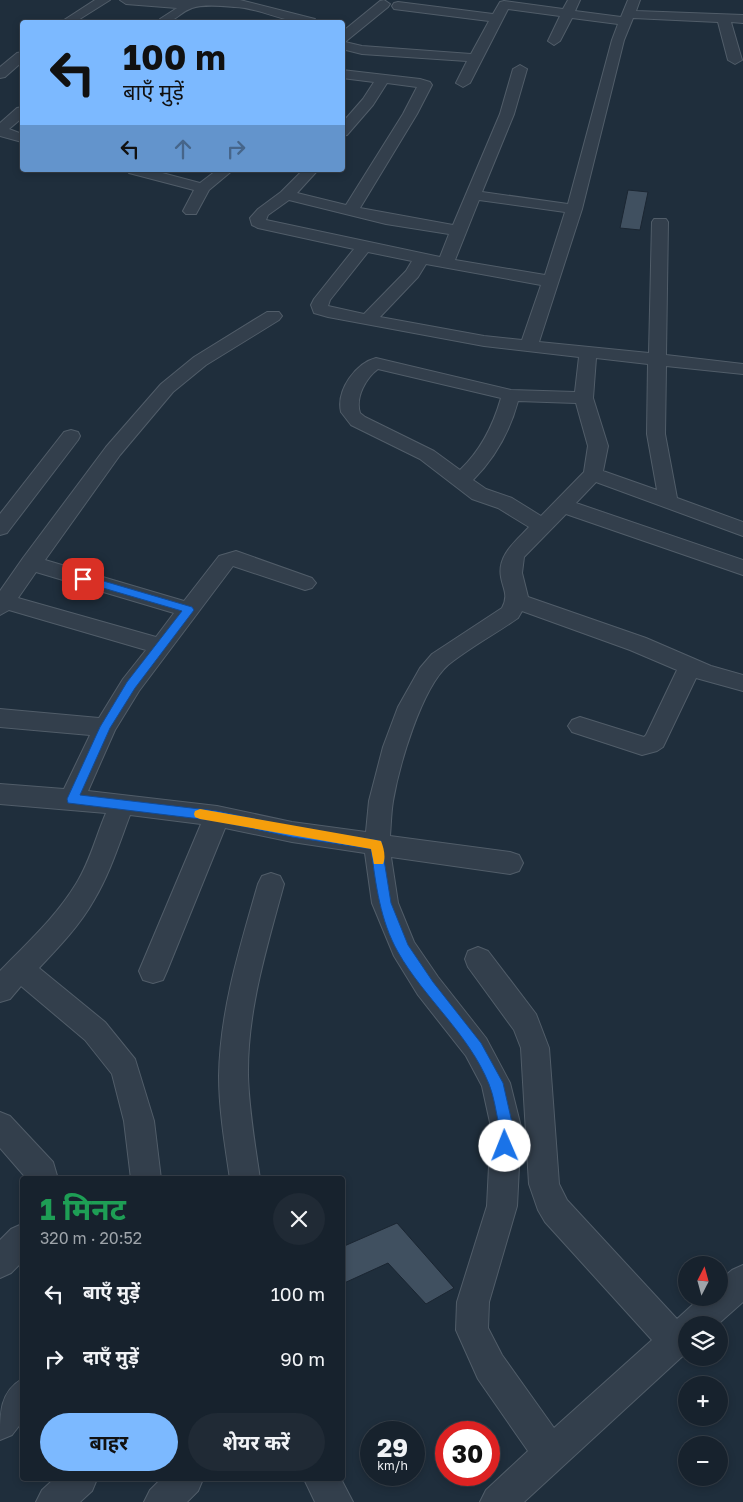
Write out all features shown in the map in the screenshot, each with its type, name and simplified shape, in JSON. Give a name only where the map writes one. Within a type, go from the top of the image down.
[{"type":"street","points":[[70,20],[104,0]]},
{"type":"street","points":[[126,0],[189,5],[226,2],[304,20]]},
{"type":"street","points":[[554,41],[574,0]]},
{"type":"street","points":[[528,347],[574,209],[626,18],[634,0]]},
{"type":"street","points":[[370,1],[384,4],[400,3],[497,18]]},
{"type":"street","points":[[463,83],[485,38],[506,2],[568,13],[626,18],[743,19]]},
{"type":"street","points":[[345,40],[384,4]]},
{"type":"street","points":[[167,20],[189,5]]},
{"type":"street","points":[[262,20],[276,12]]},
{"type":"street","points":[[724,19],[734,60]]},
{"type":"street","points":[[345,40],[414,54],[475,58]]},
{"type":"street","points":[[400,81],[414,54]]},
{"type":"street","points":[[0,74],[19,62]]},
{"type":"street","points":[[445,262],[507,114],[520,69]]},
{"type":"street","points":[[345,74],[425,85],[425,88],[350,210]]},
{"type":"street","points":[[345,129],[368,102],[383,79]]},
{"type":"street","points":[[20,113],[0,130],[20,137]]},
{"type":"street","points":[[141,172],[203,188]]},
{"type":"street","points":[[167,179],[177,172]]},
{"type":"street","points":[[190,211],[203,188],[223,172]]},
{"type":"street","points":[[309,172],[286,195],[262,212],[258,222],[364,247],[537,280],[552,278]]},
{"type":"street","points":[[286,195],[350,210],[458,230]]},
{"type":"street","points":[[472,195],[574,209]]},
{"type":"street","points":[[660,222],[656,434],[658,452],[666,479],[668,502]]},
{"type":"street","points":[[364,247],[319,305],[320,309],[449,335],[528,347],[743,369]]},
{"type":"street","points":[[368,318],[412,274],[422,258]]},
{"type":"street","points":[[160,646],[2,604],[113,451],[167,388],[200,361],[273,316]]},
{"type":"street","points":[[551,1454],[490,1367],[472,1330],[473,1302],[502,1206],[506,1127],[496,1083],[476,1047],[428,986],[403,948],[384,903],[376,845],[381,801],[395,747],[410,706],[428,674],[440,660],[510,613],[517,601],[516,588],[512,578],[512,565],[515,554],[541,525],[593,474],[598,446],[584,398],[588,354]]},
{"type":"street","points":[[541,525],[505,503],[479,494],[427,456],[358,420],[352,415],[349,407],[350,399],[367,368],[376,362],[512,395],[584,398]]},
{"type":"street","points":[[461,481],[489,450],[500,433],[512,395]]},
{"type":"street","points":[[0,528],[71,436]]},
{"type":"street","points":[[593,474],[743,529]]},
{"type":"street","points":[[562,505],[743,568]]},
{"type":"street","points":[[72,799],[105,727],[131,685],[226,561],[230,558],[236,558],[305,584]]},
{"type":"street","points":[[30,563],[189,610]]},
{"type":"street","points":[[517,601],[638,644],[690,667],[743,683]]},
{"type":"street","points":[[580,726],[642,746],[649,746],[655,741],[690,667]]},
{"type":"street","points":[[0,718],[105,727]]},
{"type":"street","points":[[0,794],[122,804],[217,816],[292,832],[510,863]]},
{"type":"street","points":[[0,990],[56,930],[79,902],[98,868],[122,804]]},
{"type":"street","points":[[152,971],[217,816]]},
{"type":"street","points":[[245,1176],[235,1107],[234,1060],[241,992],[271,884]]},
{"type":"street","points":[[478,959],[526,1023],[535,1048],[544,1184],[549,1199],[556,1211],[678,1325]]},
{"type":"street","points":[[19,968],[95,1031],[125,1068],[139,1121],[146,1176]]},
{"type":"street","points":[[0,1126],[42,1173],[42,1176]]},
{"type":"street","points":[[0,1262],[20,1242]]},
{"type":"street","points":[[704,1316],[743,1282]]},
{"type":"street","points":[[498,1502],[678,1338]]},
{"type":"street","points":[[0,1423],[20,1398]]},
{"type":"street","points":[[54,1502],[78,1481]]},
{"type":"street","points":[[162,1502],[184,1481]]},
{"type":"street","points":[[322,1481],[335,1502]]},
{"type":"building","points":[[628,190],[648,192],[640,230],[620,228]]},
{"type":"building","points":[[397,1223],[454,1288],[426,1304],[388,1263],[345,1283],[345,1246]]},
{"type":"slow traffic","points":[[200,814],[292,832],[376,845],[379,861]]},
{"type":"route","points":[[83,579],[189,610],[131,685],[105,727],[72,799],[217,816],[292,832],[376,845],[384,903],[403,948],[428,986],[476,1047],[496,1083],[506,1127],[505,1146]]}]
